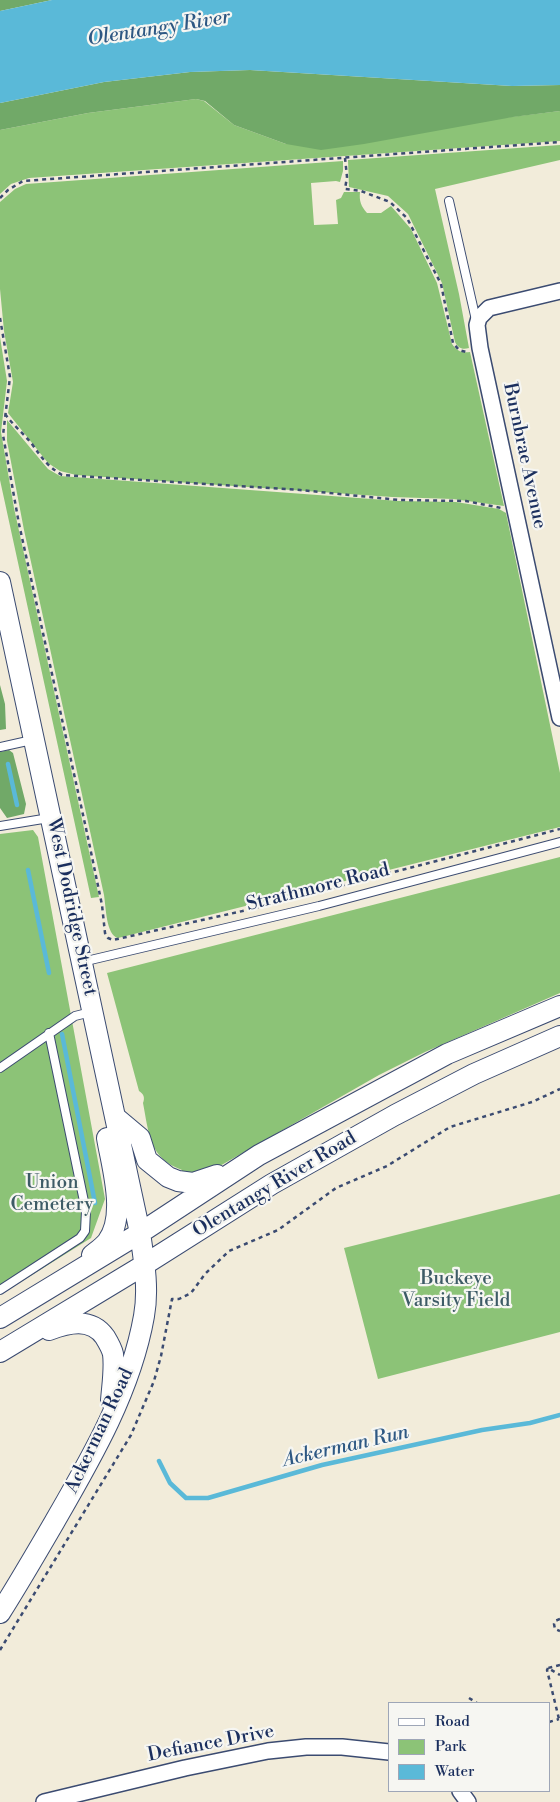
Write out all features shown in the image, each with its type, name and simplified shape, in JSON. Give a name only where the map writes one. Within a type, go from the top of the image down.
[{"type":"main road","name":"West Dodridge Street","points":[[0,582],[140,1233]]},
{"type":"main road","name":"Olentangy River Road","points":[[0,1318],[140,1233],[260,1155],[447,1054],[560,1006]]},
{"type":"main road","name":"Olentangy River Road","points":[[0,1352],[144,1265],[272,1184],[474,1074],[560,1036]]},
{"type":"main road","points":[[77,1272],[107,1242],[118,1211],[102,1106],[105,1067]]},
{"type":"main road","points":[[115,1117],[140,1138],[147,1160],[158,1171],[178,1181],[194,1183],[204,1180],[260,1155]]},
{"type":"main road","name":"Ackerman Road","points":[[0,1613],[89,1463],[132,1364],[144,1315],[144,1265],[140,1233]]},
{"type":"main road","points":[[21,1340],[75,1322],[99,1329],[113,1353],[113,1377],[108,1423]]},
{"type":"street","points":[[477,325],[479,318],[489,308],[560,291]]},
{"type":"street","name":"Burnbrae Avenue","points":[[477,325],[480,348],[560,718]]},
{"type":"street","name":"Defiance Drive","points":[[44,1802],[185,1768],[268,1751],[306,1747],[342,1747],[388,1752]]},
{"type":"lane","points":[[449,201],[477,325]]},
{"type":"lane","points":[[0,747],[34,740]]},
{"type":"lane","points":[[0,826],[51,818]]},
{"type":"lane","name":"Strathmore Road","points":[[82,962],[320,906],[560,842]]},
{"type":"lane","points":[[0,1068],[75,1016],[93,1012]]},
{"type":"lane","points":[[0,1290],[74,1243],[85,1230],[86,1211],[49,1033]]},
{"type":"path","points":[[0,198],[8,190],[23,181],[560,142]]},
{"type":"path","points":[[345,157],[347,177],[345,189],[361,191],[390,202],[407,218],[441,284],[453,343],[456,348],[464,352],[480,348]]},
{"type":"path","points":[[0,318],[10,377],[3,435],[19,524],[87,833],[102,905],[105,933],[108,938],[113,940],[247,910],[560,829]]},
{"type":"path","points":[[5,414],[32,444],[41,459],[62,475],[300,490],[399,500],[466,501],[499,507],[516,513]]},
{"type":"path","points":[[172,1299],[179,1299],[191,1293],[205,1274],[229,1252],[278,1230],[336,1188],[386,1166],[450,1126],[532,1102],[560,1089]]},
{"type":"path","points":[[560,1619],[554,1624],[555,1629],[560,1631]]},
{"type":"path","points":[[548,1668],[560,1664]]},
{"type":"path","points":[[548,1668],[560,1675]]},
{"type":"path","points":[[548,1668],[560,1719]]},
{"type":"path","points":[[469,1698],[475,1702]]},
{"type":"green space","points":[[0,0],[52,0],[0,11]]},
{"type":"green space","points":[[250,70],[512,86],[560,85],[560,111],[513,117],[321,150],[286,144],[234,125],[205,101],[196,99],[88,113],[0,130],[0,103],[104,82],[190,72]]},
{"type":"green space","points":[[196,99],[204,101],[234,125],[286,144],[560,111],[560,141],[29,178],[11,184],[0,194],[0,130],[88,113]]},
{"type":"green space","points":[[560,145],[560,160],[435,189],[459,294],[469,348],[460,348],[455,342],[442,283],[408,214],[388,196],[349,187],[348,160]]},
{"type":"green space","points":[[343,161],[340,182],[311,183],[314,225],[338,224],[336,200],[341,198],[344,192],[360,192],[361,203],[367,213],[381,213],[391,206],[411,229],[437,283],[452,344],[460,351],[470,352],[504,506],[453,499],[392,497],[76,475],[60,471],[48,463],[8,413],[13,382],[4,331],[0,289],[0,202],[15,189],[26,184]]},
{"type":"green space","points":[[0,337],[7,381],[1,432],[14,508],[99,897],[91,898],[0,480]]},
{"type":"green space","points":[[7,420],[48,469],[60,476],[399,501],[456,502],[499,509],[506,513],[560,773],[560,827],[118,938],[114,936],[107,920],[104,895],[24,530],[7,441]]},
{"type":"green space","points":[[0,685],[5,704],[6,729],[0,730]]},
{"type":"green space","points":[[9,750],[13,753],[26,804],[24,814],[7,818],[0,808],[0,752]]},
{"type":"green space","name":"Union Cemetery","points":[[33,830],[38,837],[105,1199],[91,1238],[0,1295],[0,834]]},
{"type":"green space","points":[[560,857],[560,993],[425,1052],[379,1075],[211,1171],[181,1175],[182,1170],[171,1165],[157,1152],[149,1135],[143,1103],[144,1096],[139,1091],[107,973]]},
{"type":"green space","name":"Buckeye Varsity Field","points":[[560,1194],[560,1332],[378,1379],[344,1248]]},
{"type":"water","name":"Olentangy River","points":[[52,0],[560,0],[560,85],[512,86],[250,70],[190,72],[104,82],[0,103],[0,11]]},
{"type":"waterway","name":"Ackerman Run","points":[[8,764],[17,805]]},
{"type":"waterway","name":"Ackerman Run","points":[[28,870],[49,973]]},
{"type":"waterway","name":"Ackerman Run","points":[[62,1034],[95,1203]]},
{"type":"waterway","name":"Ackerman Run","points":[[159,1461],[170,1483],[186,1498],[208,1498],[322,1465],[482,1430],[530,1423],[560,1415]]}]
